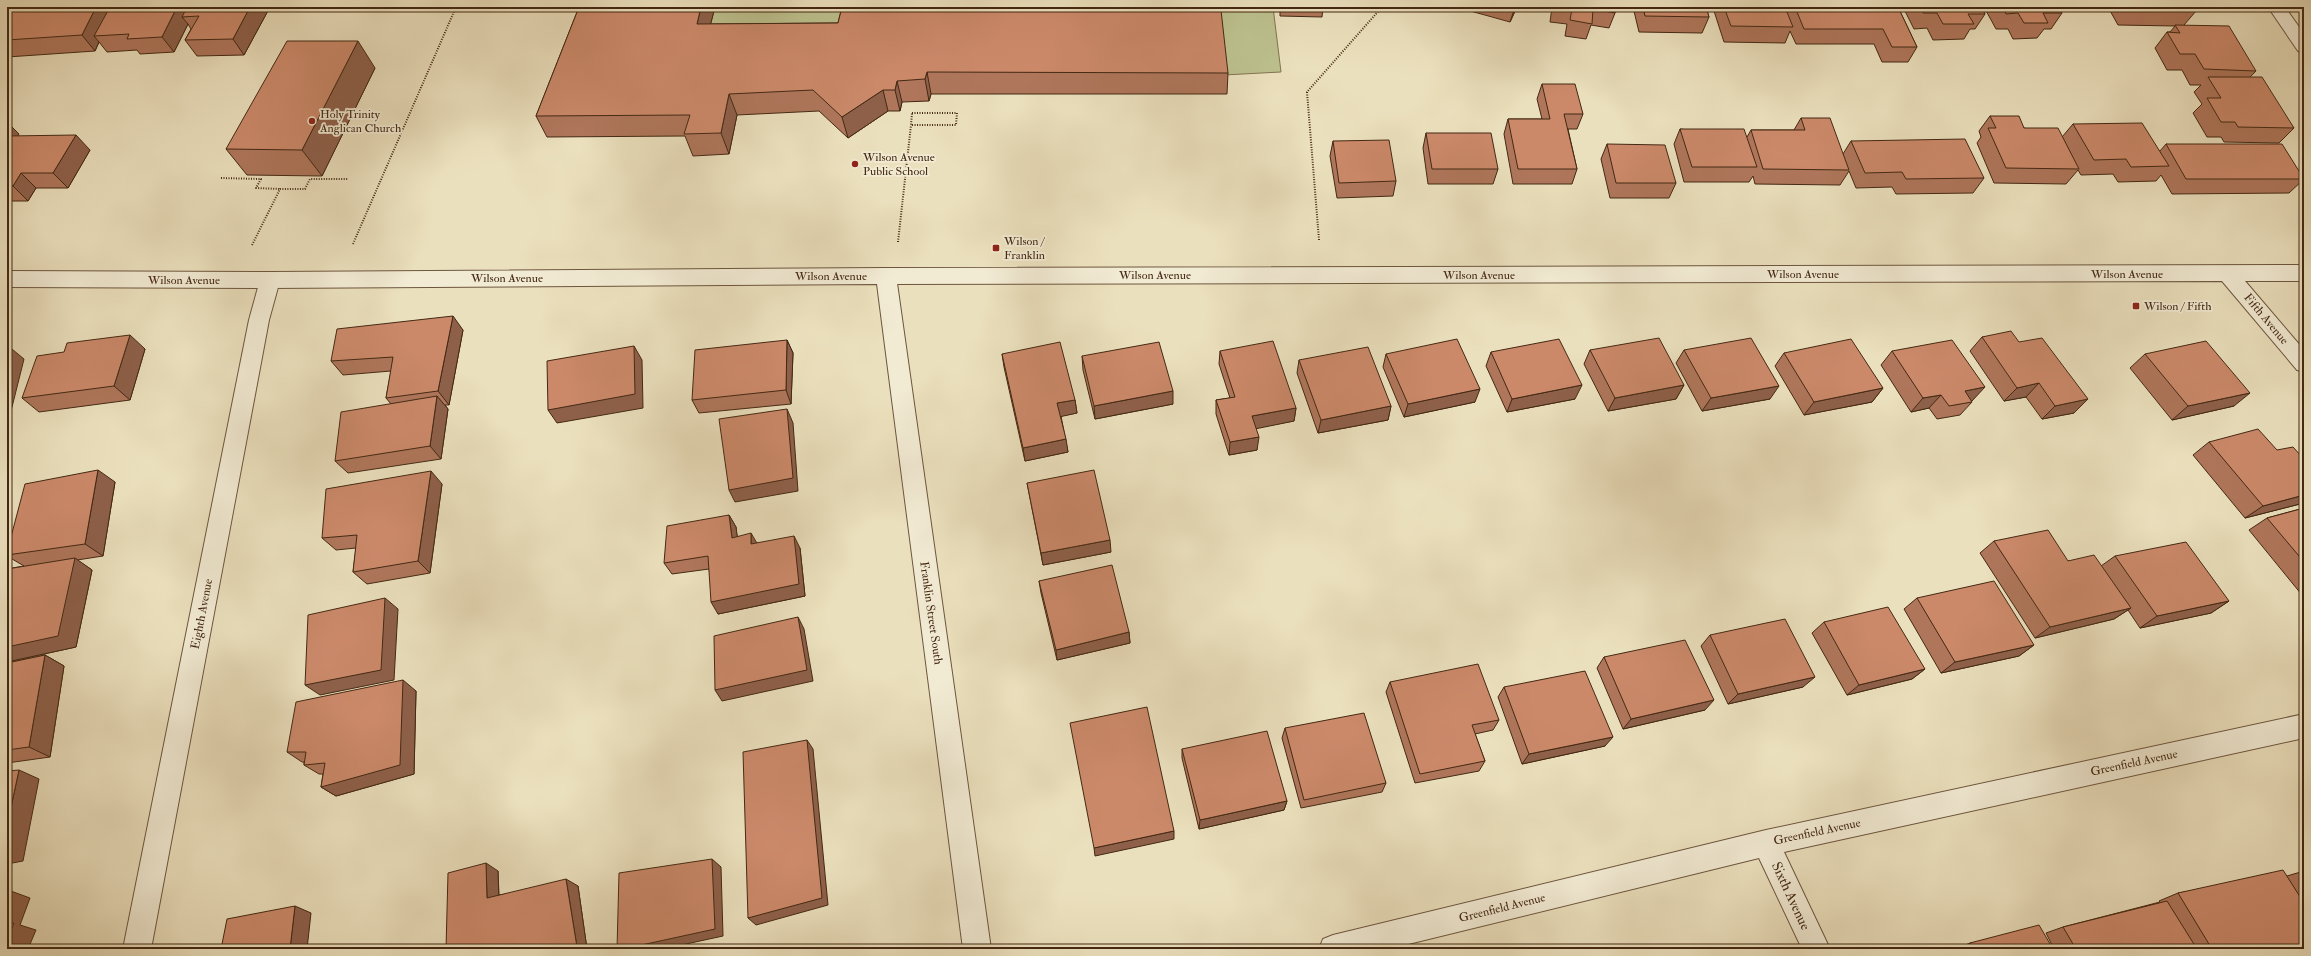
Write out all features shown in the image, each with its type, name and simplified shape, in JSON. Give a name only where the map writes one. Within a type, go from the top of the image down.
[{"type":"street","points":[[2276,7],[2304,47]]},
{"type":"street","name":"Fifth Avenue","points":[[2227,273],[2304,364]]},
{"type":"street","name":"Wilson Avenue","points":[[7,279],[270,280],[886,276],[2304,273]]},
{"type":"street","name":"Franklin Street South","points":[[886,276],[977,949]]},
{"type":"street","name":"Eighth Avenue","points":[[137,949],[259,320],[270,280]]},
{"type":"street","name":"Greenfield Avenue","points":[[1333,949],[1766,843],[2304,726]]},
{"type":"street","name":"Sixth Avenue","points":[[1766,843],[1816,949]]},
{"type":"path","points":[[353,244],[456,7]]},
{"type":"path","points":[[1319,240],[1307,92],[1382,7]]},
{"type":"path","points":[[898,242],[912,113],[957,113],[956,125],[911,125]]},
{"type":"path","points":[[221,178],[261,179],[256,188],[305,189],[310,179],[348,179]]},
{"type":"path","points":[[252,245],[280,188]]},
{"type":"green space","points":[[715,7],[851,7],[844,45],[705,46]]},
{"type":"green space","points":[[958,7],[1273,7],[1281,72],[1224,75],[954,31]]},
{"type":"building","points":[[9,7],[96,7],[82,35],[7,40],[7,11]]},
{"type":"building","points":[[110,7],[177,7],[162,37],[127,39],[129,34],[94,36]]},
{"type":"building","points":[[187,7],[250,7],[233,39],[185,40],[199,16],[182,17]]},
{"type":"building","points":[[579,7],[701,7],[697,24],[838,23],[842,7],[951,7],[950,10],[1221,10],[1228,73],[927,72],[925,79],[897,81],[895,90],[883,90],[842,117],[813,90],[729,94],[721,133],[684,134],[690,115],[536,116]]},
{"type":"building","points":[[1560,7],[1616,7],[1615,13],[1593,9],[1592,24],[1570,20],[1572,9]]},
{"type":"building","points":[[1643,7],[1706,7],[1709,17],[1645,16]]},
{"type":"building","points":[[1724,7],[1785,7],[1793,27],[1731,26]]},
{"type":"building","points":[[1795,7],[1898,7],[1917,47],[1892,47],[1883,29],[1804,29]]},
{"type":"building","points":[[1920,7],[1981,7],[1985,14],[1968,14],[1974,24],[1943,24],[1937,13],[1923,13]]},
{"type":"building","points":[[2003,7],[2058,7],[2062,13],[2043,13],[2048,23],[2024,23],[2018,13],[2006,14]]},
{"type":"building","points":[[2129,7],[2194,7],[2196,11],[2130,9]]},
{"type":"building","points":[[2175,25],[2229,26],[2256,71],[2204,69],[2195,54],[2180,54],[2167,32],[2180,33]]},
{"type":"building","points":[[287,41],[358,41],[302,150],[226,149]]},
{"type":"building","points":[[2208,77],[2262,77],[2294,128],[2238,127],[2235,122],[2221,122],[2207,98],[2221,98]]},
{"type":"building","points":[[1542,84],[1575,84],[1583,114],[1564,114],[1577,169],[1518,169],[1508,119],[1550,119]]},
{"type":"building","points":[[1990,116],[2019,116],[2024,128],[2058,128],[2079,169],[2006,168],[1988,128],[1996,128]]},
{"type":"building","points":[[1801,118],[1830,118],[1849,170],[1763,169],[1751,130],[1805,130]]},
{"type":"building","points":[[2142,123],[2169,166],[2131,167],[2126,159],[2094,160],[2073,124]]},
{"type":"building","points":[[1680,129],[1744,129],[1757,167],[1692,167]]},
{"type":"building","points":[[1426,133],[1491,133],[1498,169],[1432,169]]},
{"type":"building","points":[[76,135],[53,173],[21,173],[13,186],[7,186],[7,136]]},
{"type":"building","points":[[1965,139],[1984,178],[1906,179],[1902,172],[1865,173],[1851,141]]},
{"type":"building","points":[[1389,140],[1396,181],[1339,183],[1333,141]]},
{"type":"building","points":[[1607,144],[1665,145],[1676,183],[1616,183]]},
{"type":"building","points":[[2166,144],[2282,144],[2304,179],[2186,179]]},
{"type":"building","points":[[453,316],[438,391],[386,398],[393,357],[331,361],[337,329]]},
{"type":"building","points":[[2011,331],[2019,342],[2042,338],[2088,399],[2055,406],[2039,383],[2017,388],[1982,337]]},
{"type":"building","points":[[130,335],[114,386],[22,398],[37,356],[64,352],[67,343]]},
{"type":"building","points":[[1659,338],[1684,385],[1615,398],[1590,350]]},
{"type":"building","points":[[1751,338],[1779,386],[1711,398],[1684,350]]},
{"type":"building","points":[[1457,339],[1480,389],[1408,404],[1386,354]]},
{"type":"building","points":[[1559,339],[1582,385],[1512,399],[1491,352]]},
{"type":"building","points":[[1851,339],[1883,388],[1814,402],[1784,353]]},
{"type":"building","points":[[787,340],[786,390],[692,400],[695,350]]},
{"type":"building","points":[[1952,340],[1985,387],[1965,391],[1972,402],[1949,406],[1941,395],[1923,398],[1892,351]]},
{"type":"building","points":[[1273,341],[1296,408],[1252,416],[1259,437],[1230,442],[1216,400],[1235,397],[1220,351]]},
{"type":"building","points":[[2206,341],[2250,393],[2188,406],[2145,354]]},
{"type":"building","points":[[1060,342],[1075,400],[1057,403],[1066,439],[1023,448],[1002,354]]},
{"type":"building","points":[[1159,342],[1173,391],[1094,406],[1082,356]]},
{"type":"building","points":[[634,346],[635,394],[548,410],[547,361]]},
{"type":"building","points":[[1368,347],[1391,406],[1321,420],[1299,360]]},
{"type":"building","points":[[437,396],[430,446],[335,461],[341,412]]},
{"type":"building","points":[[787,409],[793,478],[729,490],[719,419]]},
{"type":"building","points":[[2258,429],[2277,450],[2293,447],[2304,459],[2304,495],[2263,506],[2209,442]]},
{"type":"building","points":[[98,470],[85,544],[7,555],[25,484]]},
{"type":"building","points":[[1094,470],[1110,540],[1041,553],[1027,483]]},
{"type":"building","points":[[431,471],[418,561],[353,572],[357,535],[322,538],[326,489]]},
{"type":"building","points":[[2304,508],[2304,562],[2267,518]]},
{"type":"building","points":[[729,515],[732,538],[751,533],[751,544],[794,536],[799,584],[711,602],[708,556],[664,563],[667,526]]},
{"type":"building","points":[[2048,530],[2068,561],[2094,555],[2131,608],[2050,627],[1994,541]]},
{"type":"building","points":[[2186,542],[2229,601],[2157,616],[2115,556]]},
{"type":"building","points":[[75,558],[58,636],[7,647],[7,569]]},
{"type":"building","points":[[1112,565],[1129,632],[1056,650],[1039,581]]},
{"type":"building","points":[[1994,581],[2034,645],[1955,662],[1917,598]]},
{"type":"building","points":[[385,598],[381,670],[305,685],[308,615]]},
{"type":"building","points":[[1888,607],[1925,669],[1859,685],[1824,622]]},
{"type":"building","points":[[798,617],[807,670],[715,690],[714,636]]},
{"type":"building","points":[[1785,619],[1815,677],[1738,694],[1710,635]]},
{"type":"building","points":[[1685,640],[1714,700],[1631,719],[1604,657]]},
{"type":"building","points":[[45,655],[29,747],[7,750],[7,663]]},
{"type":"building","points":[[1478,664],[1499,720],[1472,725],[1485,761],[1420,774],[1390,682]]},
{"type":"building","points":[[1585,671],[1613,737],[1529,754],[1504,687]]},
{"type":"building","points":[[403,680],[400,765],[321,787],[325,763],[304,765],[306,752],[287,752],[296,702]]},
{"type":"building","points":[[1147,707],[1174,831],[1094,848],[1070,723]]},
{"type":"building","points":[[1364,713],[1386,783],[1304,800],[1285,728]]},
{"type":"building","points":[[1267,731],[1287,801],[1200,820],[1182,749]]},
{"type":"building","points":[[807,740],[822,898],[748,918],[743,752]]},
{"type":"building","points":[[19,770],[7,826],[7,771]]},
{"type":"building","points":[[712,859],[715,929],[617,949],[619,873]]},
{"type":"building","points":[[486,863],[487,898],[566,879],[577,947],[565,949],[446,949],[448,873]]},
{"type":"building","points":[[2283,870],[2304,903],[2304,949],[2212,949],[2178,893]]},
{"type":"building","points":[[2304,871],[2304,880],[2299,872]]},
{"type":"building","points":[[2167,901],[2197,949],[2076,949],[2063,927]]},
{"type":"building","points":[[295,906],[290,949],[221,949],[227,919]]},
{"type":"building","points":[[14,923],[7,941],[7,924]]},
{"type":"building","points":[[2039,925],[2053,949],[1973,949],[1970,943]]},
{"type":"place","name":"Holy Trinity Anglican Church","points":[[312,121]]},
{"type":"place","name":"Wilson Avenue Public School","points":[[855,164]]},
{"type":"place","name":"Wilson / Franklin","points":[[996,248]]},
{"type":"place","name":"Wilson / Fifth","points":[[2136,306]]}]
